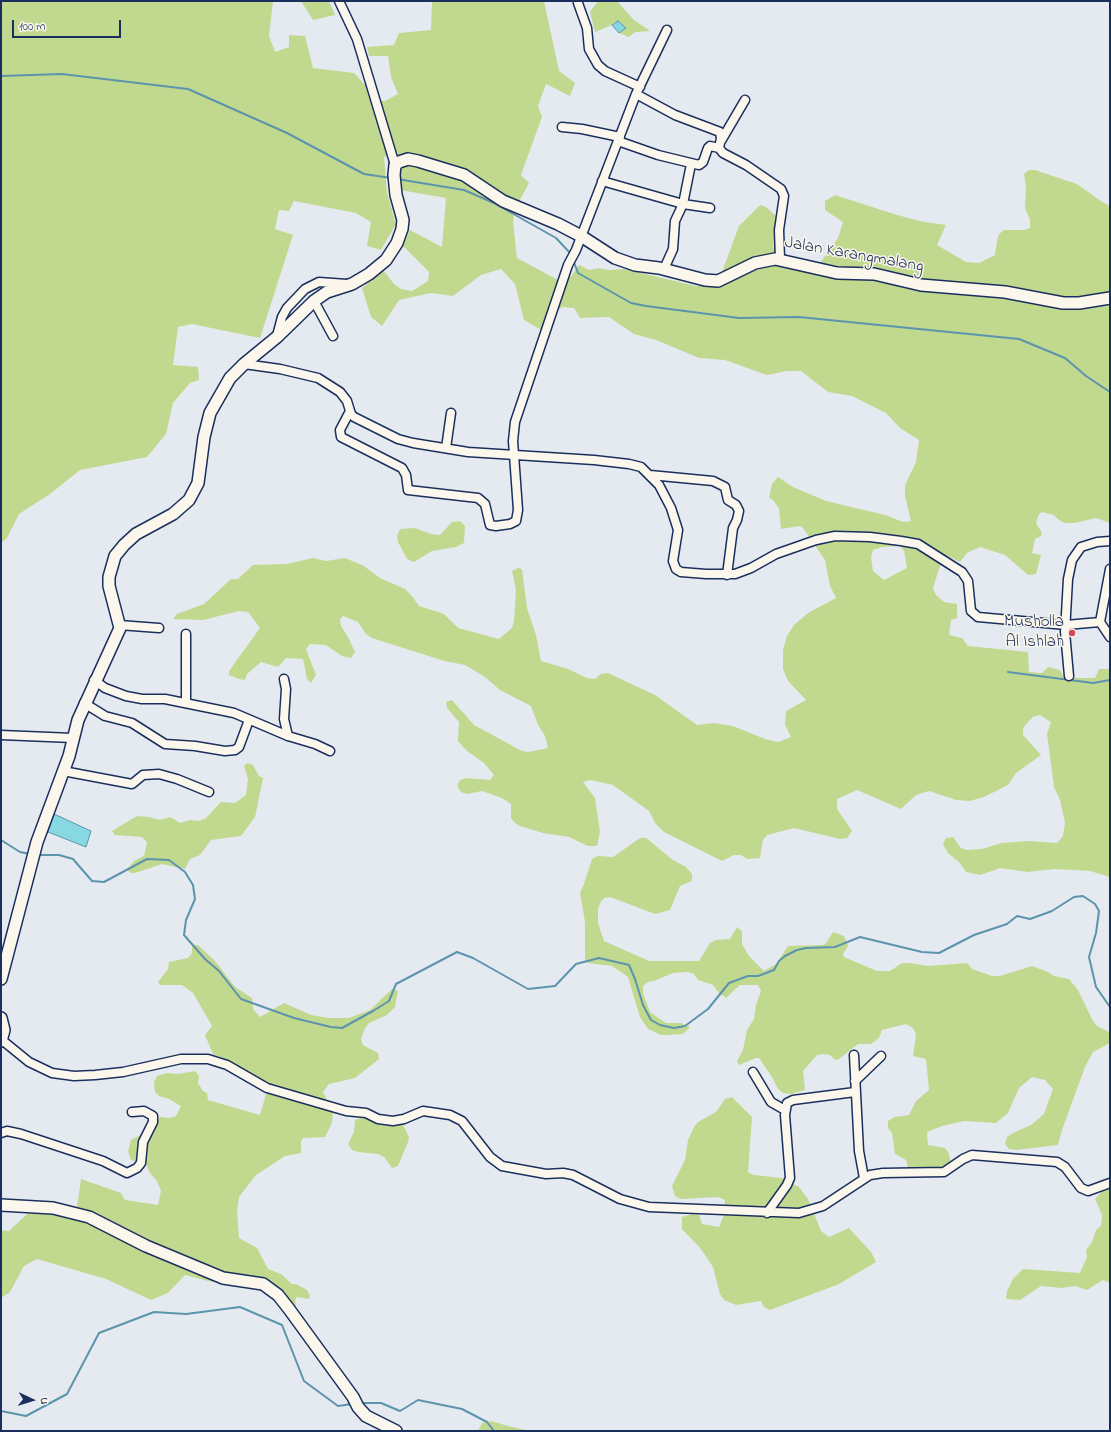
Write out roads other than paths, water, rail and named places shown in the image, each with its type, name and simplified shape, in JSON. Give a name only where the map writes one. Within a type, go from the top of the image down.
[{"type":"street","points":[[1,979],[37,842],[63,771],[84,703],[94,680],[116,639],[119,625],[109,586],[109,577],[115,556],[136,534],[173,514],[189,500],[198,483],[206,425],[210,413],[230,378],[244,364],[277,337],[314,301],[327,292],[352,284],[369,274],[386,260],[400,237],[403,220],[396,195],[395,175],[357,39],[339,1]]},
{"type":"street","points":[[578,3],[587,28],[589,49],[598,65],[605,71],[675,115],[720,132],[720,145],[724,153],[746,165],[783,192],[784,196],[779,230],[780,259]]},
{"type":"street","points":[[350,411],[340,432],[342,439],[402,468],[406,475],[408,490],[481,499],[487,509],[488,522],[492,525],[510,524],[516,521],[518,510],[513,441],[515,422],[568,265],[576,250],[638,91],[667,30]]},
{"type":"street","points":[[720,145],[745,100]]},
{"type":"street","points":[[562,127],[582,129],[619,139],[691,164],[701,165],[708,148],[710,146],[720,145]]},
{"type":"street","name":"Jalan Karangmalang","points":[[395,175],[408,159],[464,175],[503,201],[558,224],[581,236],[614,258],[635,266],[664,269],[705,280],[718,281],[755,263],[766,260],[780,259],[836,274],[874,274],[921,285],[1005,292],[1063,303],[1080,304],[1110,298]]},
{"type":"street","points":[[664,269],[672,249],[675,221],[683,204],[691,164]]},
{"type":"street","points":[[602,181],[683,204],[710,208]]},
{"type":"street","points":[[277,337],[282,317],[287,308],[305,289],[319,282],[352,284]]},
{"type":"street","points":[[314,301],[333,336]]},
{"type":"street","points":[[244,364],[280,369],[318,378],[340,392],[345,397],[354,417],[398,439],[412,444],[468,452],[514,454],[629,464],[641,467],[659,485],[676,520],[677,542],[674,561],[676,569],[681,572],[735,574],[751,568],[783,551],[816,540],[835,536],[870,537],[918,544],[962,572],[968,581],[971,611],[978,617],[1066,625],[1100,622]]},
{"type":"street","points":[[446,448],[451,413]]},
{"type":"street","points":[[650,475],[713,481],[725,487],[728,500],[736,505],[739,511],[732,534],[727,574]]},
{"type":"street","points":[[1069,676],[1066,625],[1068,579],[1072,560],[1081,547],[1092,543],[1110,541]]},
{"type":"street","points":[[1110,569],[1100,622],[1110,637]]},
{"type":"street","points":[[119,625],[159,628]]},
{"type":"street","points":[[186,634],[186,702]]},
{"type":"street","points":[[284,679],[286,689],[284,719],[288,736]]},
{"type":"street","points":[[94,680],[105,688],[126,696],[186,702],[234,713],[288,736],[315,744],[330,751]]},
{"type":"street","points":[[84,703],[105,716],[132,723],[165,744],[195,746],[225,751],[235,750],[238,747],[249,720]]},
{"type":"street","points":[[1,735],[73,738]]},
{"type":"street","points":[[63,771],[132,784],[143,775],[159,774],[177,779],[210,792]]},
{"type":"street","points":[[1,1018],[4,1030],[2,1040],[19,1055],[40,1068],[52,1073],[74,1076],[123,1072],[154,1064],[191,1058],[213,1060],[235,1069],[260,1085],[342,1111],[366,1113],[388,1120],[399,1121],[423,1111],[454,1116],[462,1121],[490,1158],[502,1166],[546,1174],[563,1173],[573,1175],[620,1199],[635,1204],[656,1208],[704,1208],[792,1214],[823,1206],[864,1178],[878,1173],[944,1172],[967,1157],[980,1155],[1057,1162],[1065,1167],[1081,1188],[1088,1192],[1110,1183]]},
{"type":"street","points":[[854,1055],[859,1151],[864,1178]]},
{"type":"street","points":[[855,1081],[881,1056]]},
{"type":"street","points":[[753,1072],[771,1102],[785,1110]]},
{"type":"street","points":[[767,1213],[787,1185],[790,1178],[785,1110],[787,1103],[793,1100],[855,1092]]},
{"type":"street","points":[[1,1133],[7,1131],[21,1134],[103,1161],[127,1173],[137,1168],[141,1163],[143,1142],[153,1122],[153,1116],[144,1111],[132,1112]]},
{"type":"street","points":[[1,1205],[53,1208],[89,1217],[146,1246],[224,1278],[263,1284],[278,1296],[289,1309],[353,1397],[358,1407],[366,1416],[396,1431]]},
{"type":"water","points":[[618,21],[626,28],[619,33],[612,25]]},
{"type":"water","points":[[54,814],[91,831],[86,847],[48,832]]},
{"type":"waterway","points":[[1,76],[62,74],[188,89],[287,133],[364,174],[391,178]]},
{"type":"waterway","points":[[397,179],[464,190],[494,203],[556,238],[571,254]]},
{"type":"waterway","points":[[573,260],[578,273],[631,303],[646,306],[739,318],[799,317],[1019,339],[1065,358],[1086,376],[1110,392]]},
{"type":"waterway","points":[[1008,672],[1093,683],[1110,680]]},
{"type":"waterway","points":[[1,840],[20,852],[30,854]]},
{"type":"waterway","points":[[38,855],[59,855],[73,859],[92,881],[104,882],[147,859],[169,860],[185,872],[193,885],[195,899],[186,920],[184,935],[205,959],[219,971],[241,999],[294,1018],[331,1027],[342,1028],[373,1011],[389,1001],[396,984],[457,952],[473,958],[528,989],[555,986],[576,964],[599,958],[629,965],[643,1005],[651,1020],[660,1025],[674,1028],[685,1026],[708,1009],[729,983],[748,976],[758,976],[774,970],[779,961],[797,950],[806,948],[835,947],[860,937],[922,952],[939,953],[974,935],[1007,924],[1017,916],[1030,919],[1052,911],[1074,897],[1083,896],[1095,904],[1099,911],[1096,933],[1089,957],[1096,987],[1110,1007]]},
{"type":"waterway","points":[[1,1411],[26,1416],[67,1394],[99,1333],[154,1312],[186,1314],[240,1307],[282,1325],[304,1381],[338,1406],[352,1404]]},
{"type":"waterway","points":[[360,1403],[381,1403],[400,1411],[418,1400],[462,1409],[487,1422],[494,1431]]},
{"type":"place","name":"Musholla Al Ishlah","points":[[1072,633]]}]
